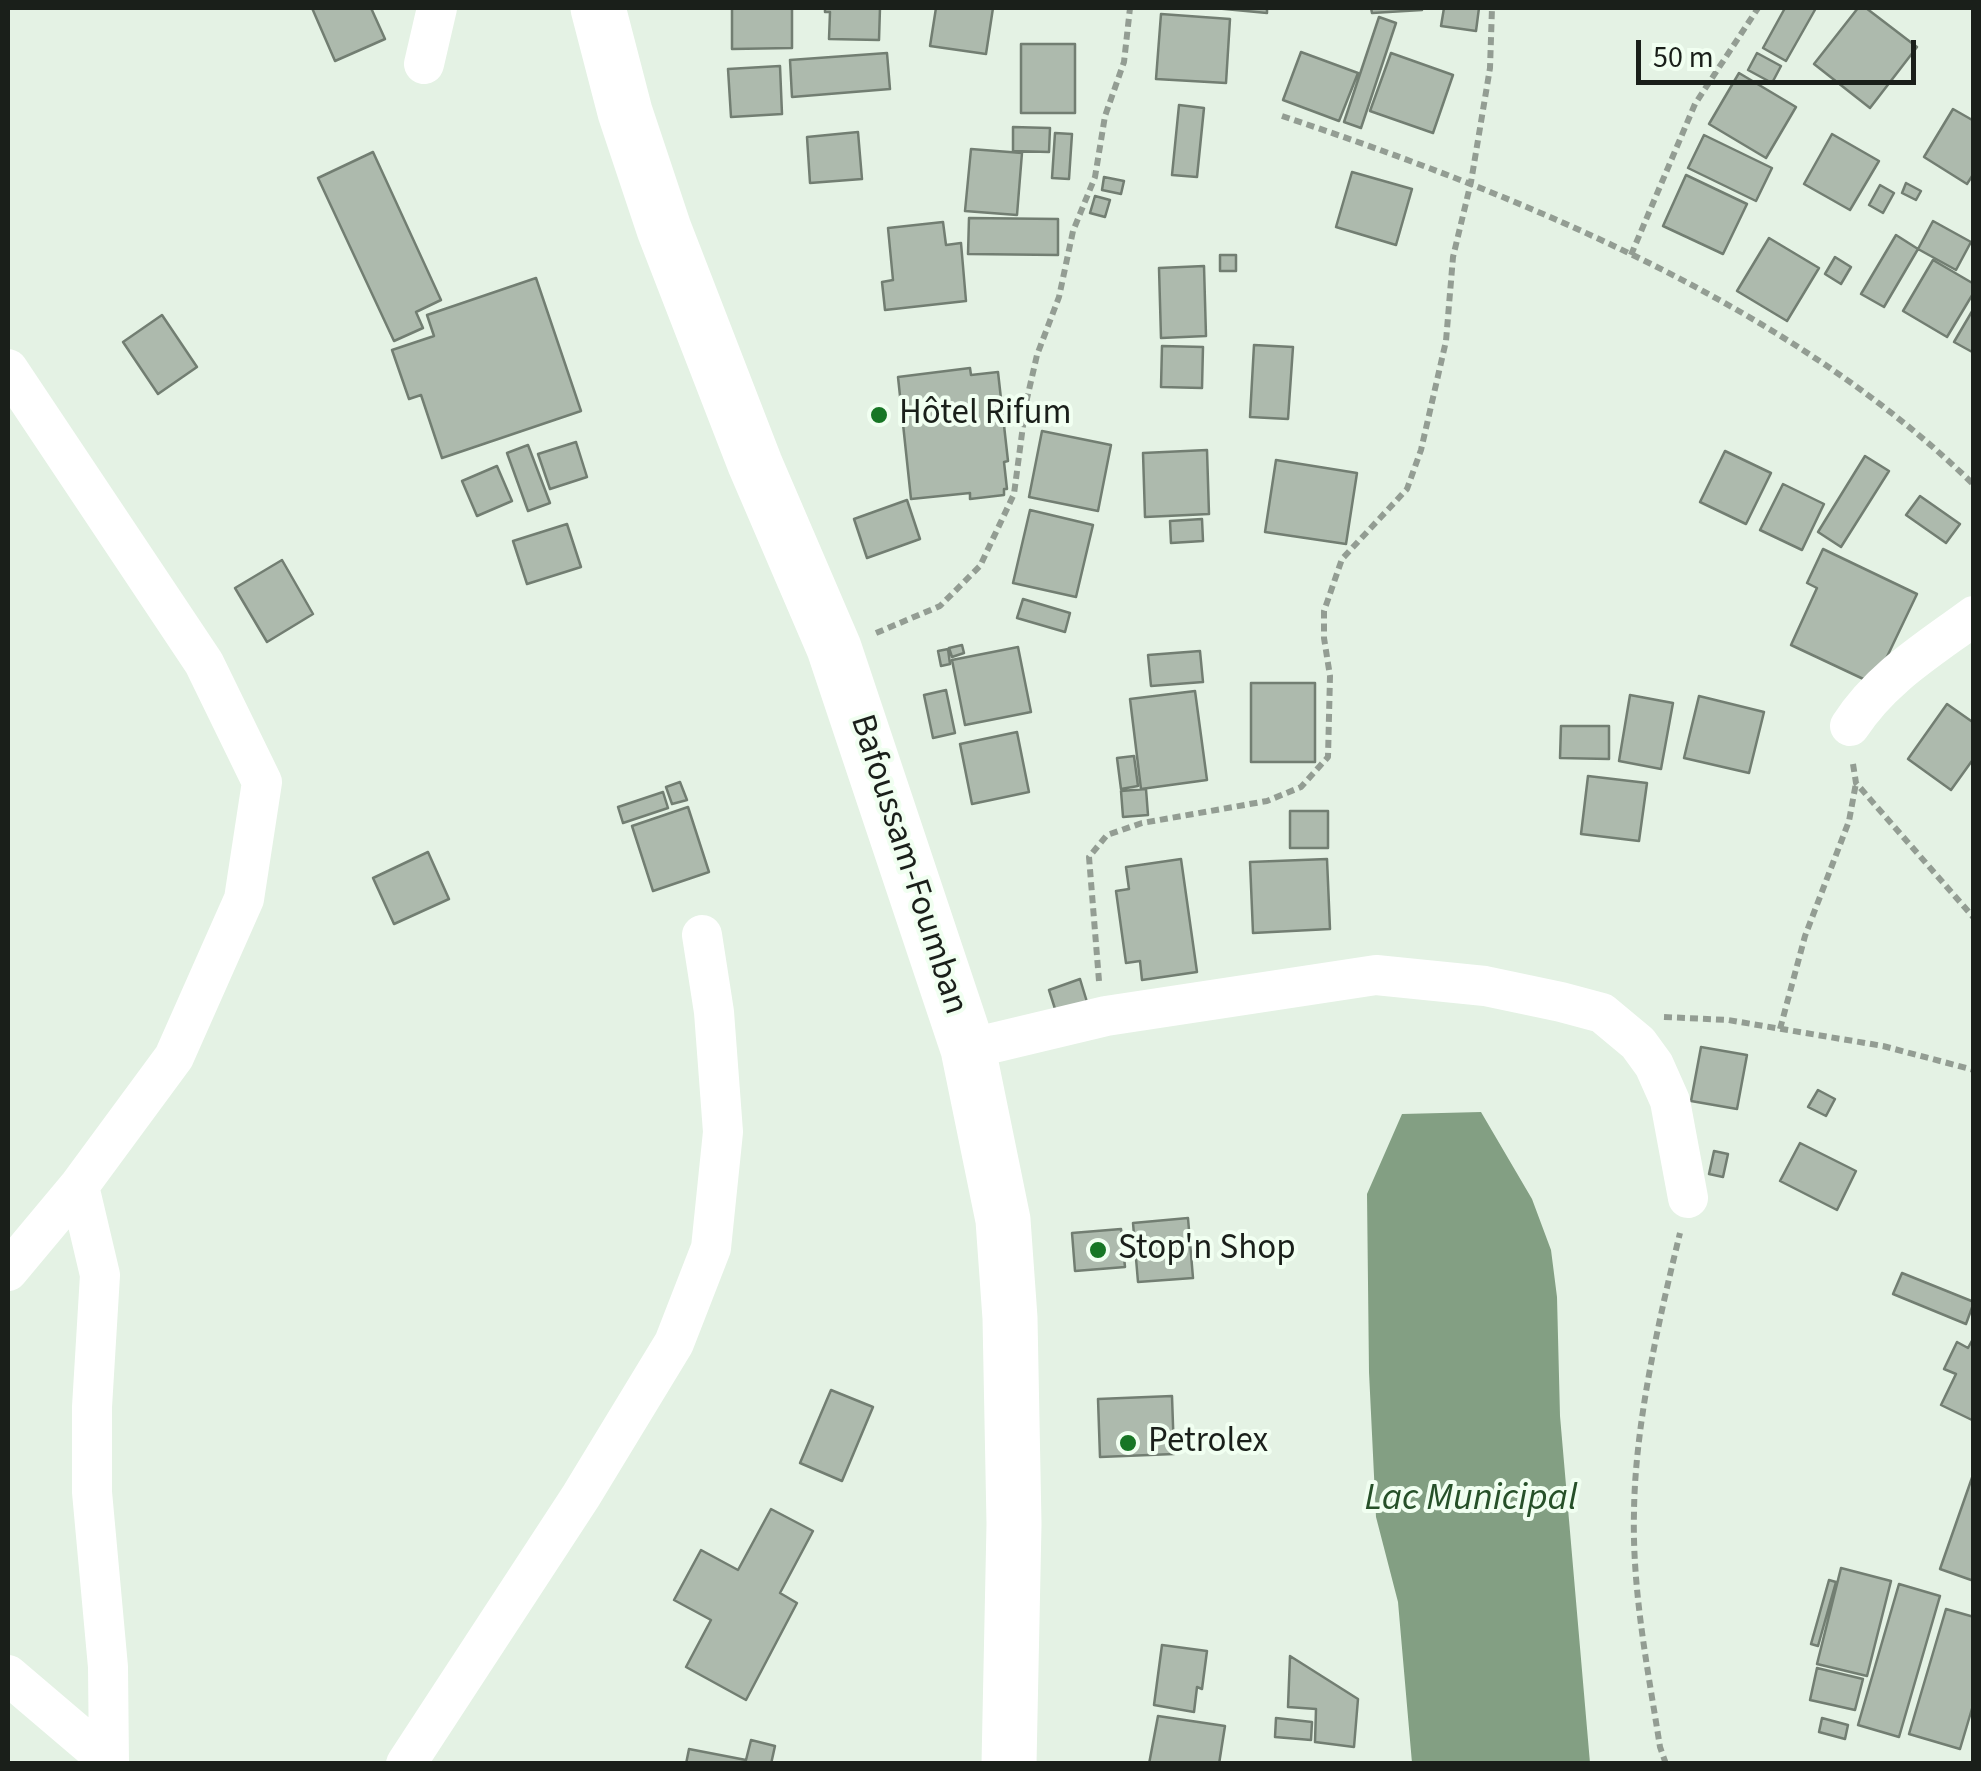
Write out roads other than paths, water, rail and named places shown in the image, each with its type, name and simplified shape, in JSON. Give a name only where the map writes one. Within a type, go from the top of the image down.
[{"type":"highway","name":"Bafoussam-Foumban","points":[[598,8],[625,112],[664,230],[755,464],[834,648],[968,1050],[1002,1220],[1010,1318],[1014,1524],[1009,1764]]},
{"type":"street","points":[[424,64],[437,8]]},
{"type":"street","points":[[8,369],[204,662],[262,782],[244,899],[174,1057],[79,1186],[8,1271]]},
{"type":"street","points":[[1850,726],[1885,682],[1974,616]]},
{"type":"street","points":[[406,1764],[582,1496],[674,1343],[710,1248],[722,1132],[714,1012],[702,934]]},
{"type":"street","points":[[968,1050],[1106,1016],[1376,975],[1485,986],[1602,1013],[1638,1043],[1654,1065],[1670,1101],[1688,1198]]},
{"type":"street","points":[[79,1186],[100,1275],[92,1407],[92,1492],[108,1667],[109,1762]]},
{"type":"street","points":[[8,1675],[109,1762]]},
{"type":"water","name":"Lac Municipal","points":[[1481,1112],[1532,1199],[1551,1250],[1557,1297],[1560,1416],[1590,1763],[1412,1763],[1398,1602],[1376,1517],[1367,1194],[1402,1114]]},
{"type":"place","name":"Hôtel Rifum","points":[[879,415]]},
{"type":"place","name":"Stop'n Shop","points":[[1098,1250]]},
{"type":"place","name":"Petrolex","points":[[1128,1443]]}]
